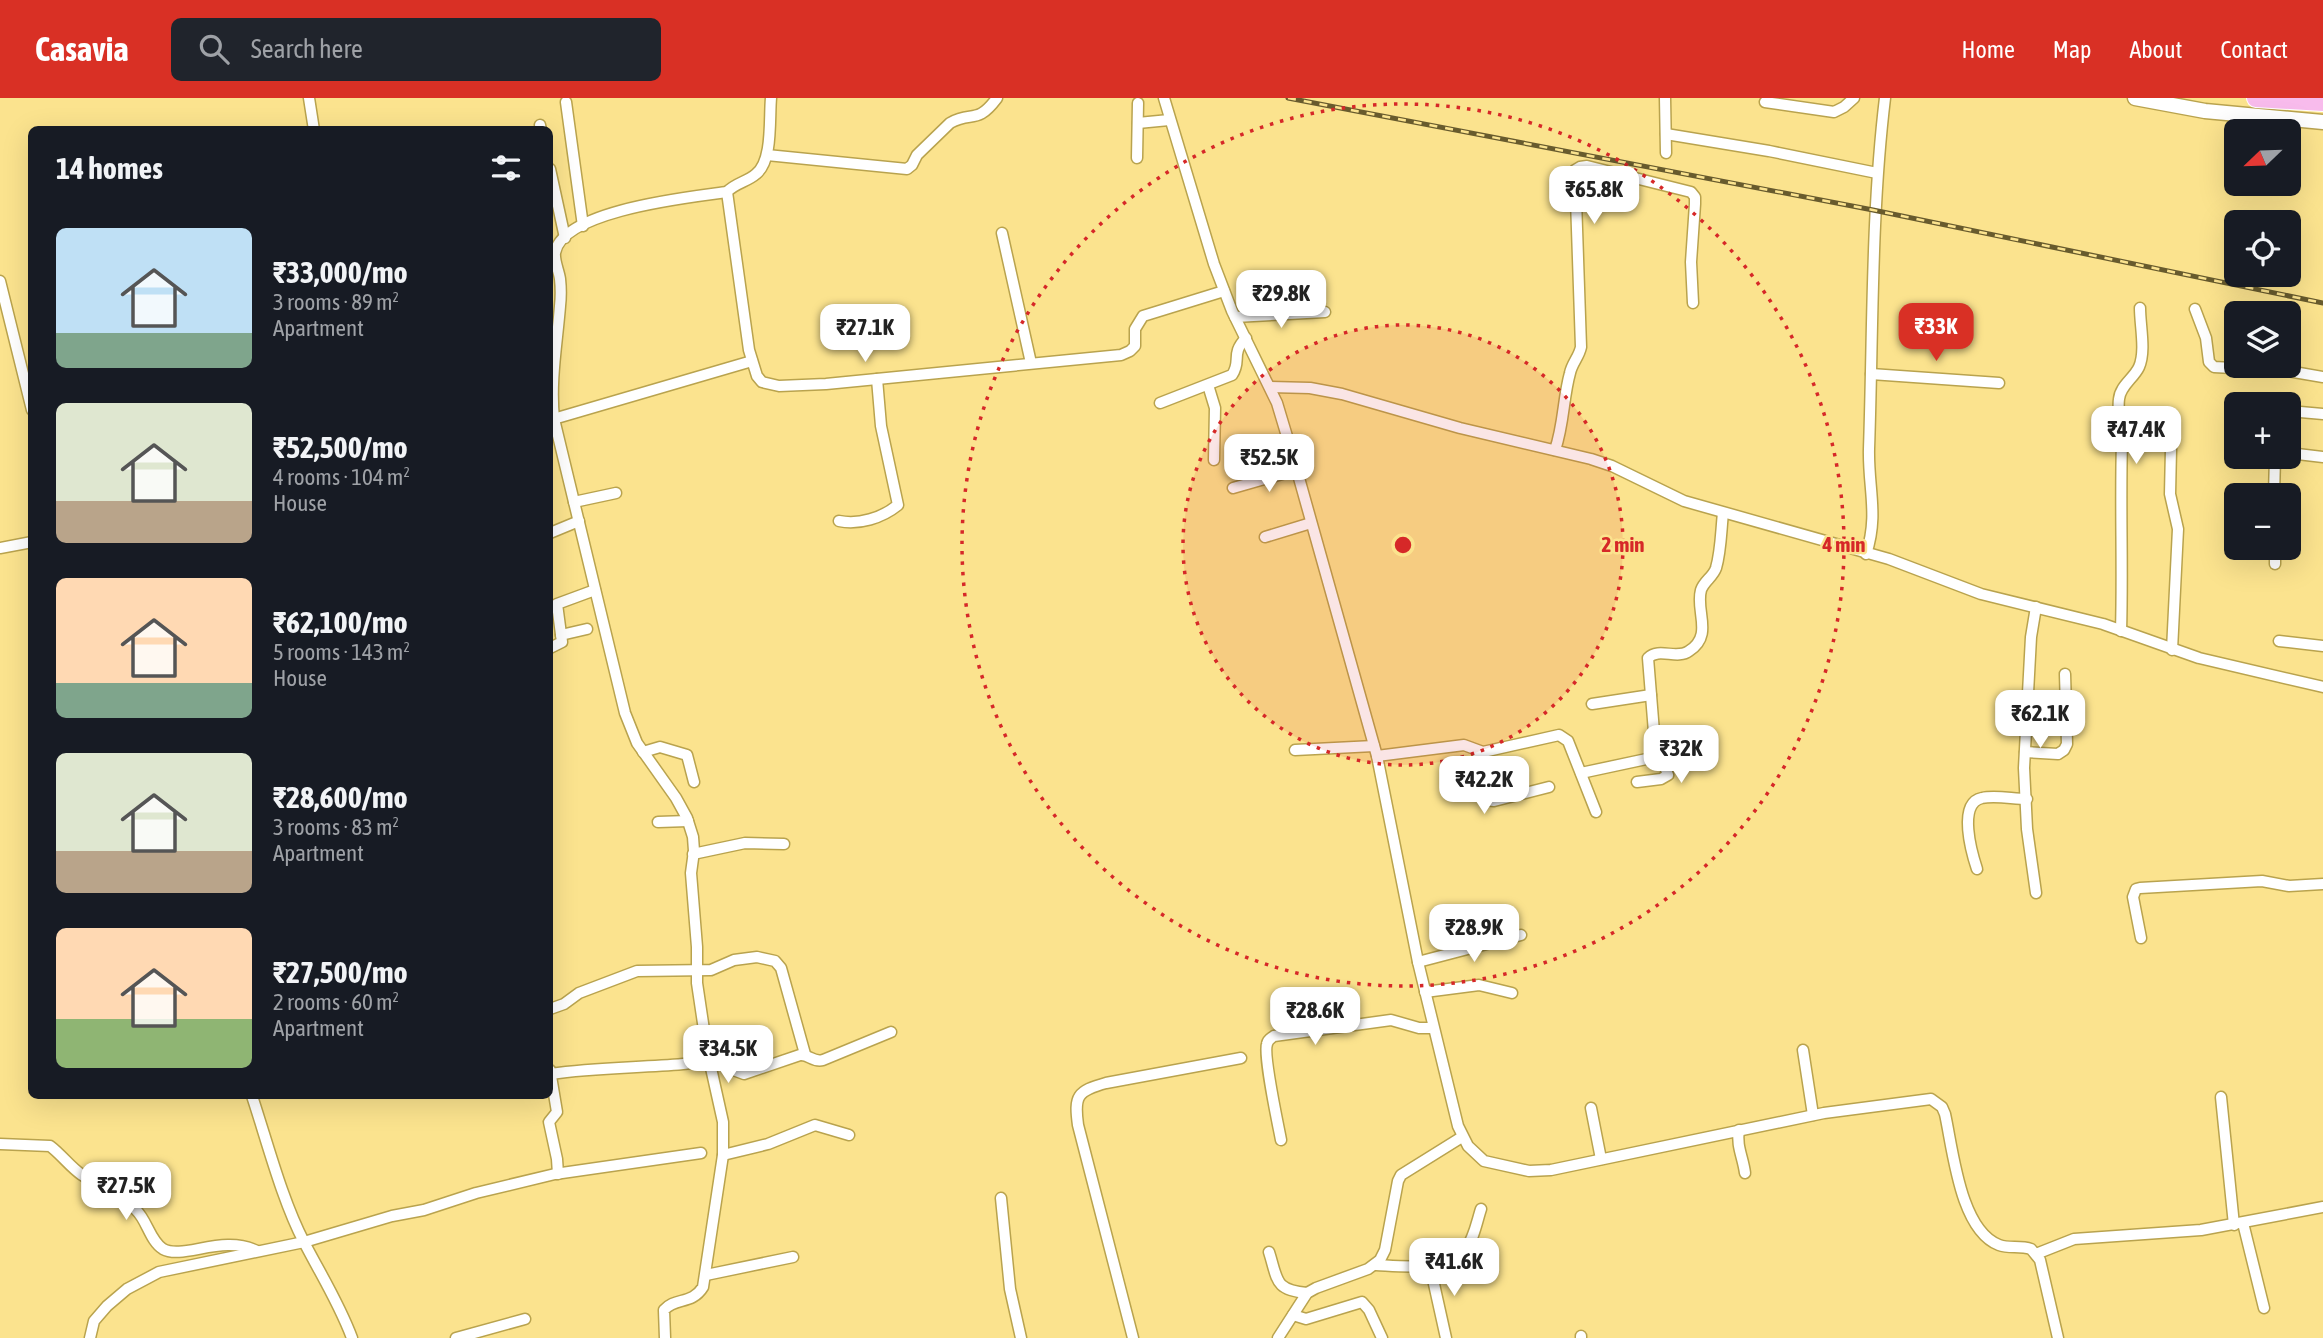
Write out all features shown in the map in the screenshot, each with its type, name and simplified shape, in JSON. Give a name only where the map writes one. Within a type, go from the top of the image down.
[{"type":"highway","points":[[2256,98],[2323,102]]},
{"type":"street","points":[[309,98],[313,126]]},
{"type":"street","points":[[553,351],[561,291],[555,254],[558,245],[583,226],[616,211],[727,192],[754,176],[762,168],[767,155],[771,98]]},
{"type":"street","points":[[767,155],[907,169],[917,155],[950,123],[983,114],[997,98]]},
{"type":"street","points":[[1164,98],[1224,291],[1270,387],[1296,470],[1376,751],[1418,962],[1462,1137],[1484,1161],[1511,1169],[1551,1170],[1813,1115],[1923,1098],[1937,1102],[1945,1114],[1964,1199],[1975,1223],[1996,1245],[2025,1247],[2036,1254],[2045,1280],[2058,1338]]},
{"type":"street","points":[[1665,98],[1666,153]]},
{"type":"street","points":[[1765,102],[1834,111],[1854,98]]},
{"type":"street","points":[[1866,554],[1874,526],[1868,466],[1873,254],[1878,203],[1877,173],[1885,98]]},
{"type":"street","points":[[2135,98],[2205,111],[2323,122]]},
{"type":"street","points":[[566,102],[583,226]]},
{"type":"street","points":[[1137,158],[1138,103]]},
{"type":"street","points":[[1138,123],[1169,120]]},
{"type":"street","points":[[1665,134],[1877,173]]},
{"type":"street","points":[[1555,450],[1563,422],[1569,373],[1581,348],[1575,170],[1587,166],[1691,192],[1696,204],[1692,262],[1693,303]]},
{"type":"street","points":[[553,183],[565,238]]},
{"type":"street","points":[[727,192],[752,361],[757,376],[769,385],[789,387],[1071,361],[1130,351],[1135,345],[1135,329],[1143,316],[1224,291]]},
{"type":"street","points":[[1002,233],[1031,363]]},
{"type":"street","points":[[0,281],[28,394]]},
{"type":"street","points":[[2121,631],[2122,426],[2118,400],[2141,361],[2140,308]]},
{"type":"street","points":[[2195,309],[2206,338],[2209,362],[2214,367],[2288,371],[2323,377]]},
{"type":"street","points":[[1236,317],[1325,312]]},
{"type":"street","points":[[1160,403],[1232,375],[1236,370],[1237,347],[1246,338]]},
{"type":"street","points":[[553,419],[752,361]]},
{"type":"street","points":[[1871,374],[1999,383]]},
{"type":"street","points":[[839,521],[858,523],[898,505],[881,426],[877,379]]},
{"type":"street","points":[[1208,385],[1215,408],[1214,460]]},
{"type":"street","points":[[1270,387],[1310,388],[1342,394],[1460,428],[1612,466],[1684,501],[1910,566],[1981,594],[2121,631],[2213,662],[2323,687]]},
{"type":"street","points":[[2301,412],[2323,414]]},
{"type":"street","points":[[553,423],[625,713],[637,743],[676,798],[693,837],[691,873],[697,971],[709,1061],[723,1122],[723,1155],[703,1287],[694,1298],[668,1305],[664,1310],[665,1338]]},
{"type":"street","points":[[2171,449],[2170,494],[2178,529],[2172,650]]},
{"type":"street","points":[[2301,454],[2323,457]]},
{"type":"street","points":[[1233,488],[1296,470]]},
{"type":"street","points":[[574,502],[616,494]]},
{"type":"street","points":[[1637,782],[1661,779],[1668,775],[1656,757],[1648,658],[1651,654],[1658,653],[1685,654],[1692,650],[1700,639],[1704,618],[1700,605],[1702,588],[1716,569],[1723,513]]},
{"type":"street","points":[[553,532],[579,521]]},
{"type":"street","points":[[1265,537],[1311,523]]},
{"type":"street","points":[[0,548],[28,543]]},
{"type":"street","points":[[553,646],[562,642],[557,604],[595,590]]},
{"type":"street","points":[[2036,607],[2031,637],[2025,752],[2029,842],[2036,893]]},
{"type":"street","points":[[561,635],[587,629]]},
{"type":"street","points":[[2279,641],[2323,646]]},
{"type":"street","points":[[2025,752],[2059,754],[2064,750],[2067,744],[2065,674]]},
{"type":"street","points":[[1592,704],[1651,695]]},
{"type":"street","points":[[1295,750],[1376,751],[1464,745],[1478,752],[1488,752],[1559,735],[1569,741],[1595,812]]},
{"type":"street","points":[[643,752],[660,747],[687,755],[694,782]]},
{"type":"street","points":[[1478,752],[1485,800],[1494,801],[1549,787]]},
{"type":"street","points":[[1581,774],[1656,757]]},
{"type":"street","points":[[1977,869],[1968,834],[1971,808],[1975,802],[1984,797],[2026,799]]},
{"type":"street","points":[[658,822],[688,821]]},
{"type":"street","points":[[694,854],[745,843],[784,844]]},
{"type":"street","points":[[2141,938],[2133,897],[2136,889],[2262,881],[2288,886],[2323,884]]},
{"type":"street","points":[[1418,962],[1521,935]]},
{"type":"street","points":[[553,1008],[565,1004],[579,993],[637,971],[716,970],[734,960],[757,957],[775,961],[783,975],[805,1055],[814,1061],[823,1060],[891,1032]]},
{"type":"street","points":[[1425,992],[1479,985],[1511,993]]},
{"type":"street","points":[[1281,1140],[1266,1046],[1268,1040],[1274,1036],[1391,1020],[1419,1028],[1433,1028]]},
{"type":"street","points":[[1802,1050],[1813,1115]]},
{"type":"street","points":[[553,1071],[637,1069],[729,1057],[736,1071],[744,1074],[805,1055]]},
{"type":"street","points":[[1133,1338],[1077,1125],[1075,1106],[1078,1096],[1087,1088],[1106,1083],[1241,1058]]},
{"type":"street","points":[[553,1089],[557,1112],[549,1122],[558,1174]]},
{"type":"street","points":[[2221,1097],[2239,1224],[2264,1308]]},
{"type":"street","points":[[253,1099],[304,1242],[340,1307],[352,1338]]},
{"type":"street","points":[[1591,1108],[1601,1159]]},
{"type":"street","points":[[723,1155],[768,1144],[816,1125],[849,1135]]},
{"type":"street","points":[[1739,1130],[1737,1144],[1745,1173]]},
{"type":"street","points":[[1376,1265],[1385,1250],[1401,1175],[1462,1137]]},
{"type":"street","points":[[0,1144],[50,1146],[80,1174],[129,1203],[139,1212],[155,1242],[163,1249],[180,1251],[231,1243],[245,1244],[257,1251]]},
{"type":"street","points":[[90,1338],[94,1321],[107,1306],[127,1289],[159,1272],[304,1242],[392,1216],[424,1210],[476,1193],[558,1174],[701,1153]]},
{"type":"street","points":[[1001,1198],[1010,1289],[1021,1338]]},
{"type":"street","points":[[2036,1254],[2074,1238],[2202,1230],[2323,1207]]},
{"type":"street","points":[[1269,1252],[1279,1284],[1284,1289],[1307,1293],[1376,1265],[1430,1266],[1459,1256],[1465,1251],[1481,1209]]},
{"type":"street","points":[[706,1275],[793,1257]]},
{"type":"street","points":[[1430,1266],[1446,1338]]},
{"type":"street","points":[[1278,1338],[1307,1293]]},
{"type":"street","points":[[1293,1315],[1306,1319],[1362,1302],[1369,1310],[1382,1338]]},
{"type":"street","points":[[456,1338],[525,1319]]},
{"type":"railway","points":[[1288,98],[1873,210],[2323,303]]}]
